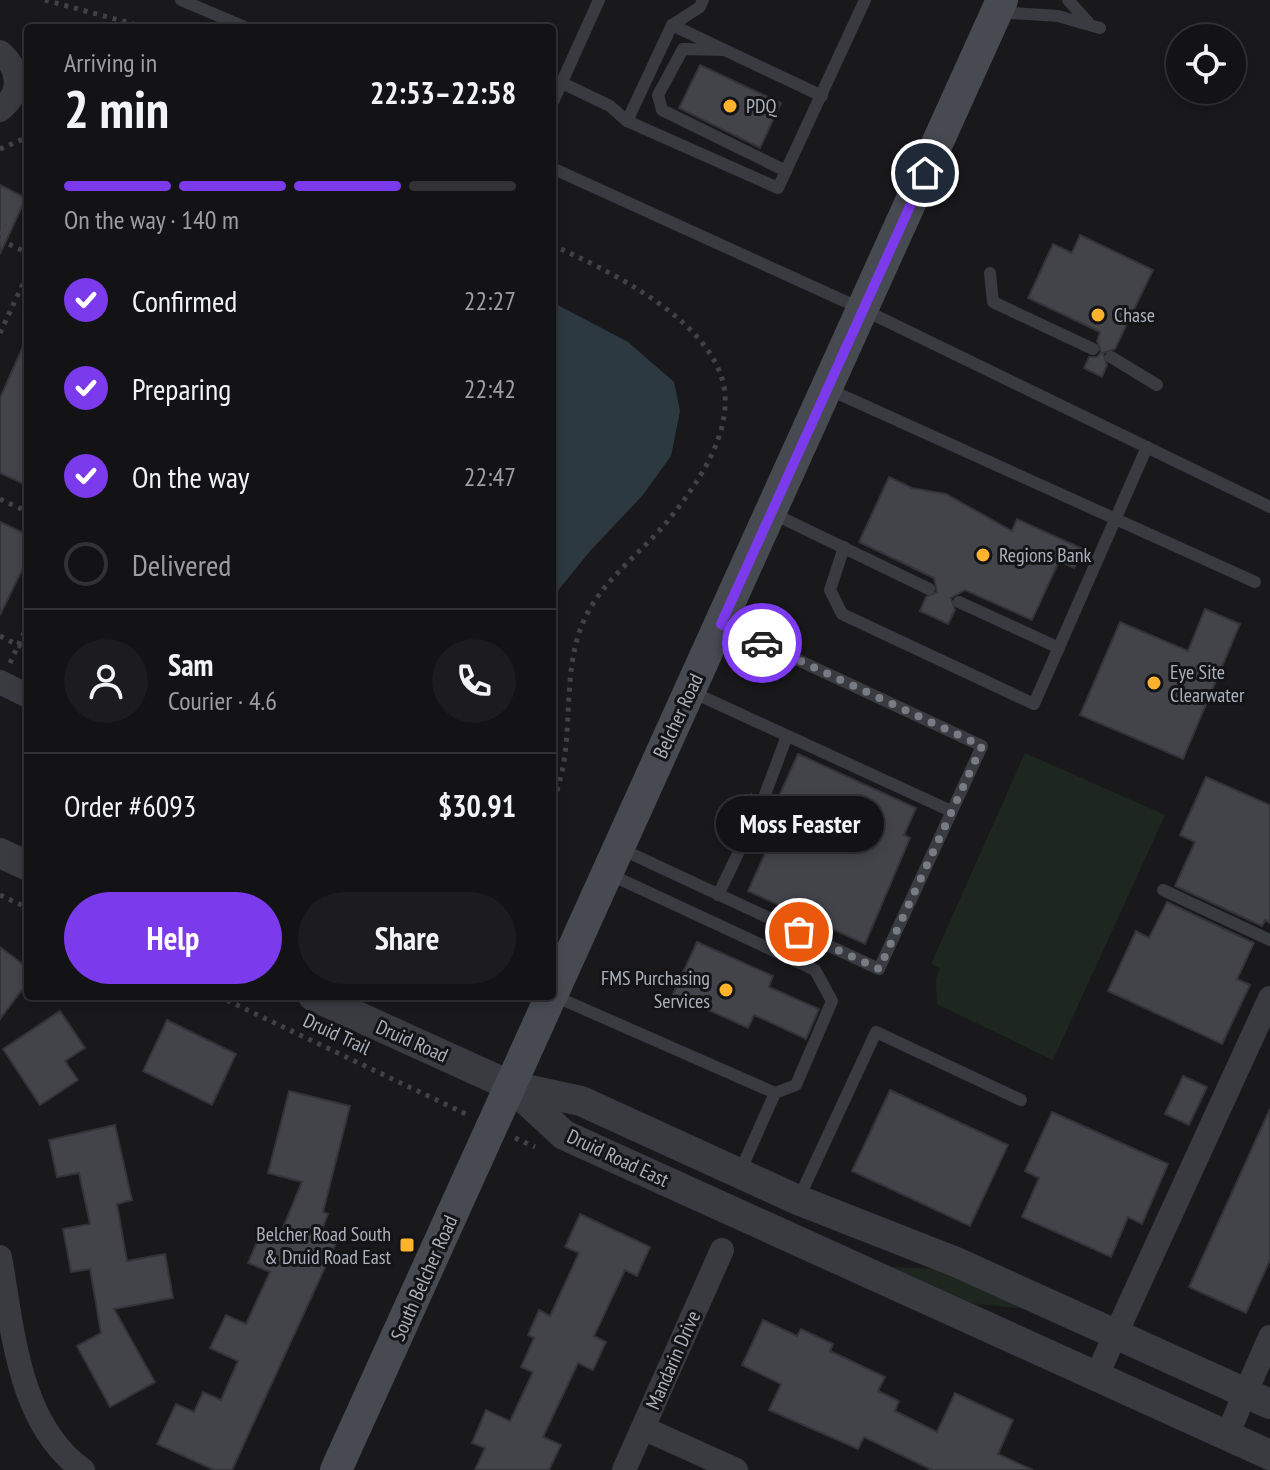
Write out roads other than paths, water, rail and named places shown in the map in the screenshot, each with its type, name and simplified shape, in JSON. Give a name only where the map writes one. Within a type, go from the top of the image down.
[{"type":"main road","name":"Belcher Road","points":[[556,986],[1000,6]]},
{"type":"main road","name":"Belcher Road","points":[[511,1086],[550,1000]]},
{"type":"main road","name":"South Belcher Road","points":[[336,1470],[511,1086]]},
{"type":"street","points":[[0,110],[15,91],[14,64]]},
{"type":"street","points":[[4,675],[24,692]]},
{"type":"street","points":[[0,853],[24,864]]},
{"type":"street","points":[[1097,1375],[1270,998]]},
{"type":"street","name":"Druid Road","points":[[322,1000],[511,1086]]},
{"type":"street","name":"Druid Road East","points":[[511,1086],[581,1101],[798,1200],[956,1262],[1258,1399]]},
{"type":"street","name":"Druid Road East","points":[[511,1086],[564,1135],[1270,1455]]},
{"type":"street","name":"Mandarin Drive","points":[[624,1470],[722,1250]]},
{"type":"street","points":[[0,1257],[20,1372],[56,1445],[83,1470]]},
{"type":"street","points":[[1227,1435],[1258,1399],[1270,1337]]},
{"type":"street","points":[[643,1428],[736,1470]]},
{"type":"lane","points":[[181,0],[238,24]]},
{"type":"lane","points":[[214,13],[220,0]]},
{"type":"lane","points":[[556,96],[599,0]]},
{"type":"lane","points":[[627,121],[672,25],[700,7],[703,0]]},
{"type":"lane","points":[[562,83],[610,106],[627,121],[778,188],[865,0]]},
{"type":"lane","points":[[1000,6],[1094,25],[1068,0]]},
{"type":"lane","points":[[672,25],[822,96]]},
{"type":"lane","points":[[724,50],[683,49],[658,95],[662,110],[786,171]]},
{"type":"lane","points":[[556,170],[864,310],[1270,507]]},
{"type":"lane","points":[[990,273],[993,302],[1093,349]]},
{"type":"lane","points":[[1111,357],[1157,385]]},
{"type":"lane","points":[[828,389],[1255,582]]},
{"type":"lane","points":[[844,547],[830,590],[842,614],[1034,704],[1147,447]]},
{"type":"lane","points":[[772,513],[929,589]]},
{"type":"lane","points":[[959,602],[1059,648]]},
{"type":"lane","points":[[612,860],[718,895],[879,969],[982,746],[721,624]]},
{"type":"lane","points":[[690,691],[951,811]]},
{"type":"lane","points":[[763,800],[787,736]]},
{"type":"lane","points":[[718,895],[745,839]]},
{"type":"lane","points":[[556,997],[775,1093],[796,1085],[832,1001],[815,970],[612,860]]},
{"type":"lane","points":[[1163,890],[1270,940]]},
{"type":"lane","points":[[798,1200],[876,1032],[1021,1100]]},
{"type":"lane","points":[[739,1174],[775,1093]]},
{"type":"place","name":"PDQ","points":[[730,106]]},
{"type":"place","name":"Chase","points":[[1098,315]]},
{"type":"place","name":"Regions Bank","points":[[983,555]]},
{"type":"place","name":"Eye Site Clearwater","points":[[1154,683]]},
{"type":"place","name":"Moss Feaster","points":[[799,932]]},
{"type":"place","name":"FMS Purchasing Services","points":[[726,990]]},
{"type":"place","name":"Belcher Road South & Druid Road East","points":[[407,1245]]}]
